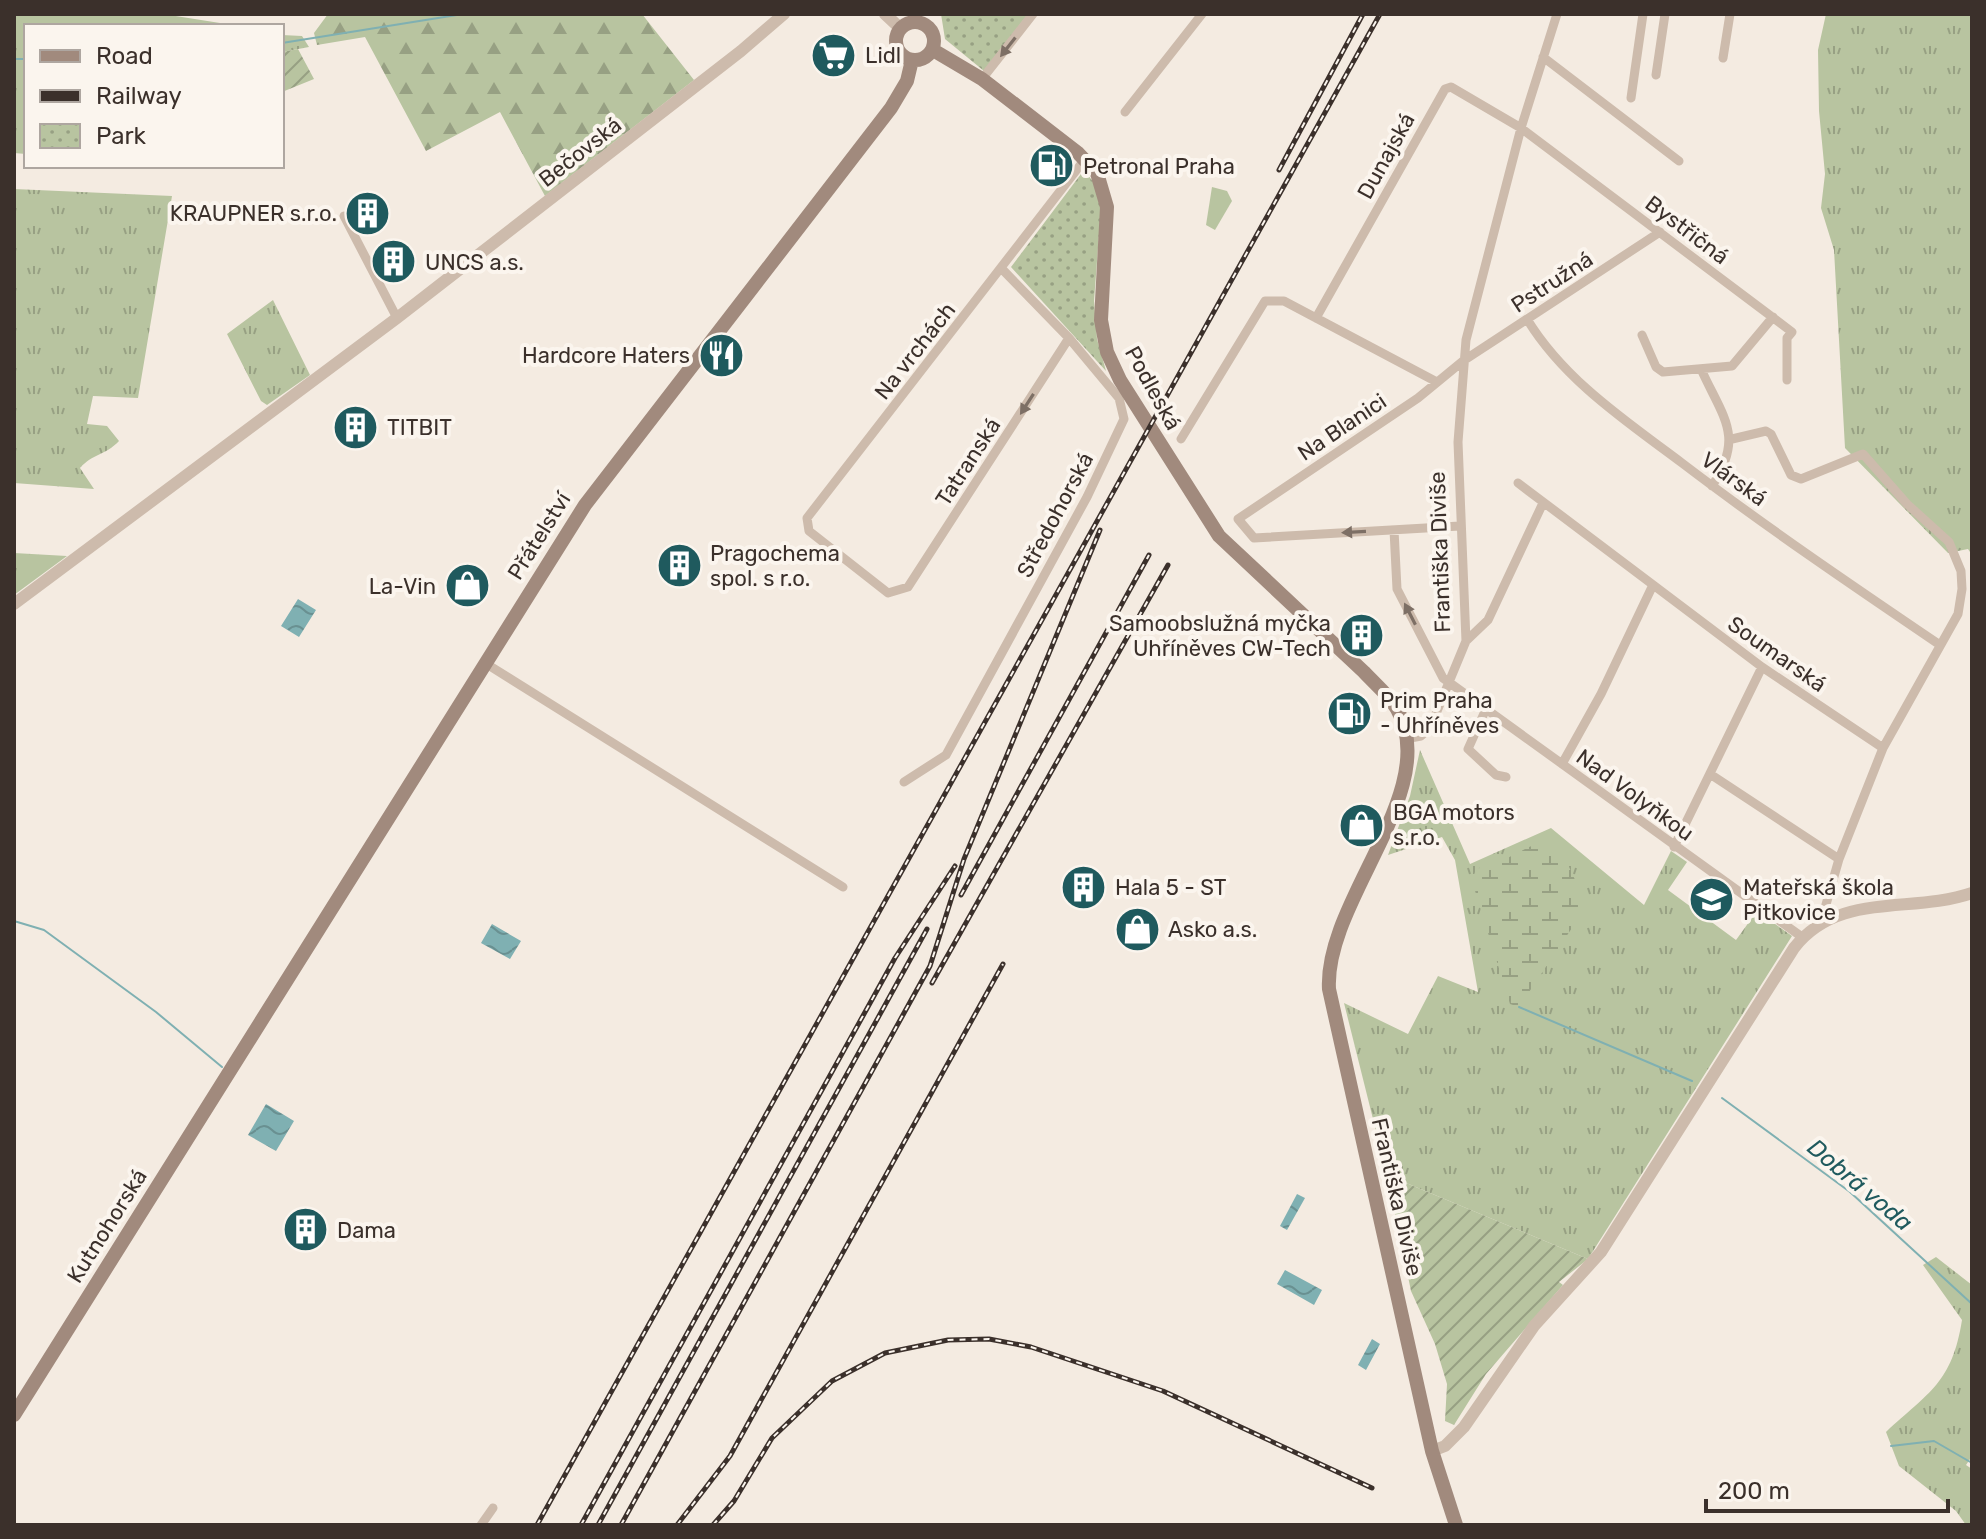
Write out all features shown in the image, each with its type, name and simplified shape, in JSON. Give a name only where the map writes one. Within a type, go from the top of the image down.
[{"type":"main road","points":[[924,19],[933,35],[933,50],[926,57],[912,60],[897,48],[901,29],[908,23],[924,19]]},
{"type":"main road","name":"Podleská","points":[[933,50],[982,79],[1085,159],[1097,173],[1106,198],[1100,309],[1107,352],[1120,380],[1219,536],[1386,696],[1397,709],[1405,739]]},
{"type":"main road","name":"Přátelství","points":[[236,1060],[607,474],[891,108],[907,81],[912,60]]},
{"type":"main road","name":"Františka Diviše","points":[[1405,739],[1404,777],[1398,798],[1380,844],[1336,931],[1329,979],[1432,1451],[1456,1525]]},
{"type":"main road","name":"Kutnohorská","points":[[14,1415],[236,1060]]},
{"type":"street","name":"Bečovská","points":[[14,604],[397,318],[741,51],[784,14]]},
{"type":"street","points":[[885,14],[901,29]]},
{"type":"street","points":[[982,79],[1033,14]]},
{"type":"street","points":[[1125,112],[1202,14]]},
{"type":"street","name":"Františka Diviše","points":[[1405,739],[1421,736],[1430,728],[1466,641],[1458,442],[1463,361],[1521,128],[1557,14]]},
{"type":"street","points":[[1631,98],[1643,14]]},
{"type":"street","points":[[1656,75],[1665,14]]},
{"type":"street","points":[[1723,58],[1730,14]]},
{"type":"street","points":[[1543,57],[1679,161]]},
{"type":"street","name":"Dunajská","points":[[1316,318],[1445,89],[1451,87],[1521,128]]},
{"type":"street","name":"Bystřičná","points":[[1521,128],[1792,332],[1787,338],[1787,380]]},
{"type":"street","name":"Na vrchách","points":[[888,593],[809,531],[807,518],[1085,159]]},
{"type":"street","points":[[344,216],[397,318]]},
{"type":"street","name":"Pstružná","points":[[1463,361],[1660,232]]},
{"type":"street","name":"Středohorská","points":[[904,782],[946,755],[1087,497],[1124,419],[1119,398],[1069,338],[1002,269]]},
{"type":"street","points":[[1181,439],[1265,301],[1284,301],[1435,381]]},
{"type":"street","points":[[1642,335],[1656,367],[1663,372],[1701,369],[1739,361],[1773,317]]},
{"type":"street","name":"Vlárská","points":[[1527,319],[1545,349],[1581,383],[1712,486],[1940,645]]},
{"type":"street","name":"Tatranská","points":[[888,593],[908,587],[1069,338]]},
{"type":"street","name":"Na Blanici","points":[[1394,530],[1254,538],[1238,519],[1418,398],[1463,361]]},
{"type":"street","points":[[1701,369],[1732,439],[1724,468],[1712,486]]},
{"type":"street","points":[[1732,439],[1766,431],[1771,434],[1791,475],[1801,479],[1863,454],[1907,504],[1949,542],[1959,563],[1962,589],[1958,614],[1883,748],[1839,859],[1821,922]]},
{"type":"street","name":"Soumarská","points":[[1518,483],[1762,667],[1883,748]]},
{"type":"street","points":[[1466,641],[1488,620],[1543,503]]},
{"type":"street","points":[[1447,682],[1397,589],[1394,530],[1460,526]]},
{"type":"street","points":[[1562,764],[1601,694],[1652,587]]},
{"type":"street","points":[[485,663],[843,887]]},
{"type":"street","points":[[1674,847],[1762,667]]},
{"type":"street","name":"Nad Volyňkou","points":[[1447,682],[1802,937]]},
{"type":"street","points":[[1486,709],[1468,749],[1496,775],[1506,777]]},
{"type":"street","points":[[1710,774],[1839,859]]},
{"type":"street","points":[[1432,1451],[1445,1446],[1464,1427],[1534,1326],[1601,1252],[1802,937],[1821,922],[1866,907],[1930,903],[1972,893]]},
{"type":"street","points":[[481,1525],[493,1508]]},
{"type":"green space","points":[[14,14],[163,14],[226,24],[24,24],[24,154],[14,153]]},
{"type":"green space","points":[[328,14],[642,14],[694,80],[545,196],[500,112],[426,151],[365,37],[317,45],[314,33]]},
{"type":"green space","points":[[941,14],[1028,14],[984,71],[945,39]]},
{"type":"green space","points":[[1826,14],[1972,14],[1972,555],[1968,549],[1948,553],[1845,448],[1834,250],[1821,208],[1825,174],[1819,111],[1818,50]]},
{"type":"green space","points":[[284,35],[302,36],[309,47],[284,52]]},
{"type":"green space","points":[[298,49],[314,79],[284,91],[284,52]]},
{"type":"green space","points":[[1084,170],[1098,188],[1101,208],[1094,301],[1097,339],[1106,371],[1011,267]]},
{"type":"green space","points":[[1212,187],[1227,191],[1232,201],[1215,230],[1206,225]]},
{"type":"green space","points":[[14,189],[172,196],[138,398],[93,396],[87,424],[107,426],[119,441],[80,468],[94,489],[14,483]]},
{"type":"green space","points":[[273,300],[310,375],[267,405],[261,401],[227,334]]},
{"type":"green space","points":[[14,553],[67,556],[14,595]]},
{"type":"green space","points":[[1420,750],[1470,864],[1551,828],[1644,905],[1671,851],[1687,862],[1668,890],[1736,940],[1757,911],[1792,936],[1588,1259],[1387,1175],[1344,1003],[1408,1034],[1438,976],[1478,992],[1455,860],[1442,837],[1388,855],[1410,796]]},
{"type":"green space","points":[[1555,837],[1577,884],[1582,913],[1519,1007],[1510,1004],[1472,881],[1476,869]]},
{"type":"green space","points":[[1387,1175],[1588,1259],[1559,1282],[1563,1285],[1486,1374],[1454,1425],[1445,1421],[1447,1384],[1435,1344],[1411,1291]]},
{"type":"green space","points":[[1936,1257],[1972,1285],[1972,1456],[1966,1465],[1972,1469],[1972,1525],[1966,1525],[1956,1511],[1899,1466],[1886,1432],[1936,1385],[1945,1373],[1958,1341],[1962,1320],[1923,1265]]},
{"type":"water","points":[[298,599],[316,610],[299,637],[281,626]]},
{"type":"water","points":[[492,924],[521,941],[510,959],[481,943]]},
{"type":"water","points":[[266,1104],[294,1121],[276,1151],[248,1135]]},
{"type":"water","points":[[1297,1194],[1305,1198],[1287,1230],[1280,1226]]},
{"type":"water","points":[[1285,1270],[1322,1290],[1314,1305],[1277,1284]]},
{"type":"water","points":[[1372,1339],[1380,1344],[1366,1370],[1358,1365]]},
{"type":"waterway","points":[[284,43],[463,14]]},
{"type":"waterway","points":[[14,59],[24,59]]},
{"type":"waterway","points":[[14,921],[44,930],[156,1012],[222,1067]]},
{"type":"waterway","name":"Dobrá voda","points":[[1519,1007],[1692,1081]]},
{"type":"waterway","name":"Dobrá voda","points":[[1722,1098],[1850,1192],[1972,1304]]},
{"type":"waterway","points":[[1891,1446],[1934,1441],[1972,1463]]},
{"type":"railway","points":[[1279,170],[1363,14]]},
{"type":"railway","points":[[537,1525],[1380,14]]},
{"type":"railway","points":[[621,1525],[930,966],[964,859],[1100,530]]},
{"type":"railway","points":[[961,895],[1149,555]]},
{"type":"railway","points":[[932,983],[1168,565]]},
{"type":"railway","points":[[581,1525],[895,958],[955,866]]},
{"type":"railway","points":[[598,1525],[927,929]]},
{"type":"railway","points":[[677,1525],[730,1456],[1003,964]]},
{"type":"railway","points":[[713,1525],[734,1501],[772,1438],[832,1381],[885,1353],[948,1340],[989,1339],[1031,1347],[1163,1391],[1372,1488]]},
{"type":"place","name":"Lidl","points":[[834,55]]},
{"type":"place","name":"Petronal Praha","points":[[1052,166]]},
{"type":"place","name":"KRAUPNER s.r.o.","points":[[368,213]]},
{"type":"place","name":"UNCS a.s.","points":[[394,262]]},
{"type":"place","name":"Hardcore Haters","points":[[721,355]]},
{"type":"place","name":"TITBIT","points":[[356,427]]},
{"type":"place","name":"Pragochema spol. s r.o.","points":[[679,566]]},
{"type":"place","name":"La-Vin","points":[[467,586]]},
{"type":"place","name":"Samoobslužná myčka Uhříněves CW-Tech","points":[[1362,636]]},
{"type":"place","name":"Prim Praha - Uhříněves","points":[[1349,713]]},
{"type":"place","name":"BGA motors s.r.o.","points":[[1362,825]]},
{"type":"place","name":"Hala 5 - ST","points":[[1084,887]]},
{"type":"place","name":"Mateřská škola Pitkovice","points":[[1712,900]]},
{"type":"place","name":"Asko a.s.","points":[[1137,929]]},
{"type":"place","name":"Dama","points":[[306,1230]]}]
